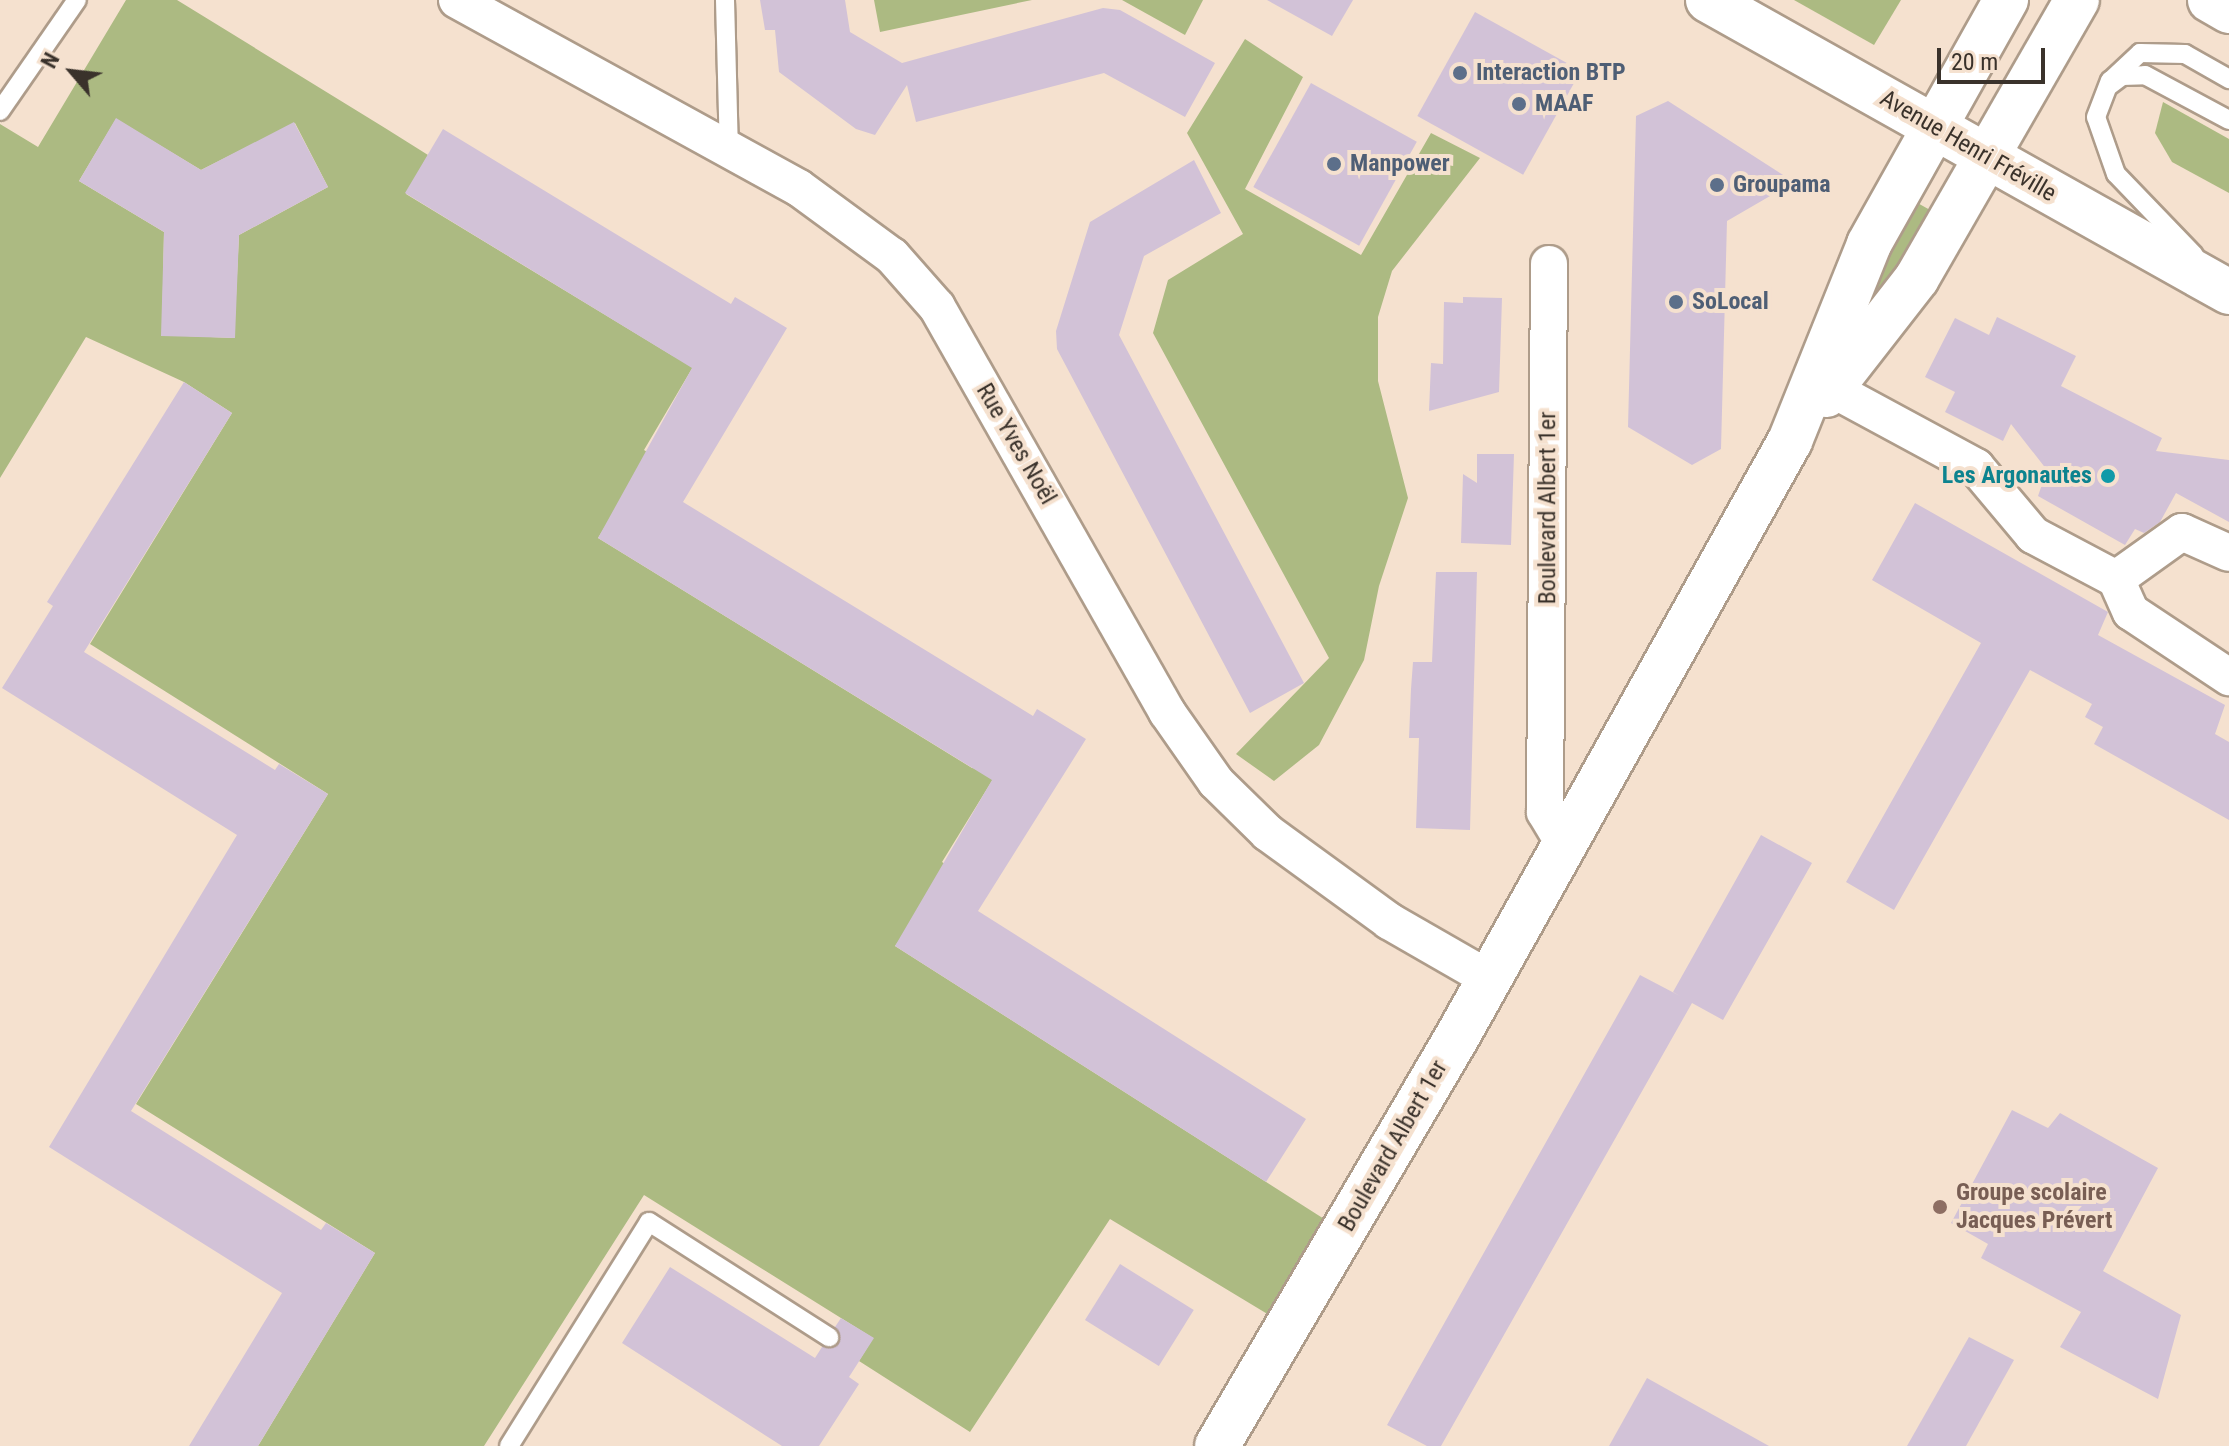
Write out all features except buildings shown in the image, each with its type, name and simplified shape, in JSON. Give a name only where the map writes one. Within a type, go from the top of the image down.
[{"type":"street","name":"Rue Yves Noël","points":[[457,0],[799,188],[892,256],[937,307],[1167,712],[1216,782],[1268,833],[1389,921],[1490,979]]},
{"type":"street","name":"Avenue Henri Fréville","points":[[1708,0],[2229,292]]},
{"type":"street","name":"Boulevard Albert 1er","points":[[1217,1446],[1490,979],[1790,441],[1869,244],[2006,0]]},
{"type":"street","name":"Boulevard Albert 1er","points":[[1790,441],[1917,278],[2077,0]]},
{"type":"street","points":[[2210,0],[2229,11]]},
{"type":"street","name":"Boulevard Albert 1er","points":[[1549,264],[1545,812],[1564,844]]},
{"type":"street","points":[[1832,389],[1976,467],[2033,535],[2116,579],[2131,612],[2229,677]]},
{"type":"street","points":[[2116,579],[2182,532],[2229,553]]},
{"type":"lane","points":[[0,111],[77,0]]},
{"type":"lane","points":[[725,0],[729,149]]},
{"type":"lane","points":[[2229,79],[2185,54],[2152,51],[2130,59],[2103,94],[2096,127],[2116,174],[2229,286]]},
{"type":"lane","points":[[2103,94],[2122,76],[2145,75],[2229,120]]},
{"type":"lane","points":[[509,1446],[649,1222],[829,1337]]},
{"type":"green space","points":[[126,0],[177,0],[428,155],[406,194],[673,356],[697,360],[644,450],[656,458],[637,474],[598,538],[972,768],[998,771],[942,862],[951,868],[895,946],[1343,1231],[1289,1327],[1110,1219],[970,1432],[859,1361],[873,1338],[644,1195],[484,1446],[258,1446],[375,1253],[136,1104],[328,794],[90,644],[232,413],[184,382],[86,337],[0,478],[0,124],[38,147]],"holes":[[[116,119],[201,170],[295,123],[328,187],[239,235],[234,338],[162,335],[164,232],[79,181]]]},
{"type":"green space","points":[[874,0],[1032,0],[880,32]]},
{"type":"green space","points":[[1122,0],[1203,0],[1185,35]]},
{"type":"green space","points":[[1794,0],[1901,0],[1874,45]]},
{"type":"green space","points":[[1245,39],[1303,77],[1245,189],[1361,255],[1431,133],[1480,158],[1392,271],[1378,317],[1378,381],[1408,498],[1379,586],[1364,660],[1319,745],[1274,781],[1236,754],[1329,658],[1153,333],[1168,280],[1243,234],[1187,133]]},
{"type":"green space","points":[[2163,102],[2229,139],[2229,193],[2172,162],[2155,133]]},
{"type":"green space","points":[[1914,201],[1939,215],[1860,328],[1885,252]]},
{"type":"place","name":"Interaction BTP","points":[[1460,73]]},
{"type":"place","name":"MAAF","points":[[1519,104]]},
{"type":"place","name":"Manpower","points":[[1334,164]]},
{"type":"place","name":"Groupama","points":[[1717,185]]},
{"type":"place","name":"SoLocal","points":[[1676,302]]},
{"type":"place","name":"Les Argonautes","points":[[2108,476]]},
{"type":"place","name":"Groupe scolaire Jacques Prévert","points":[[1940,1207]]}]
